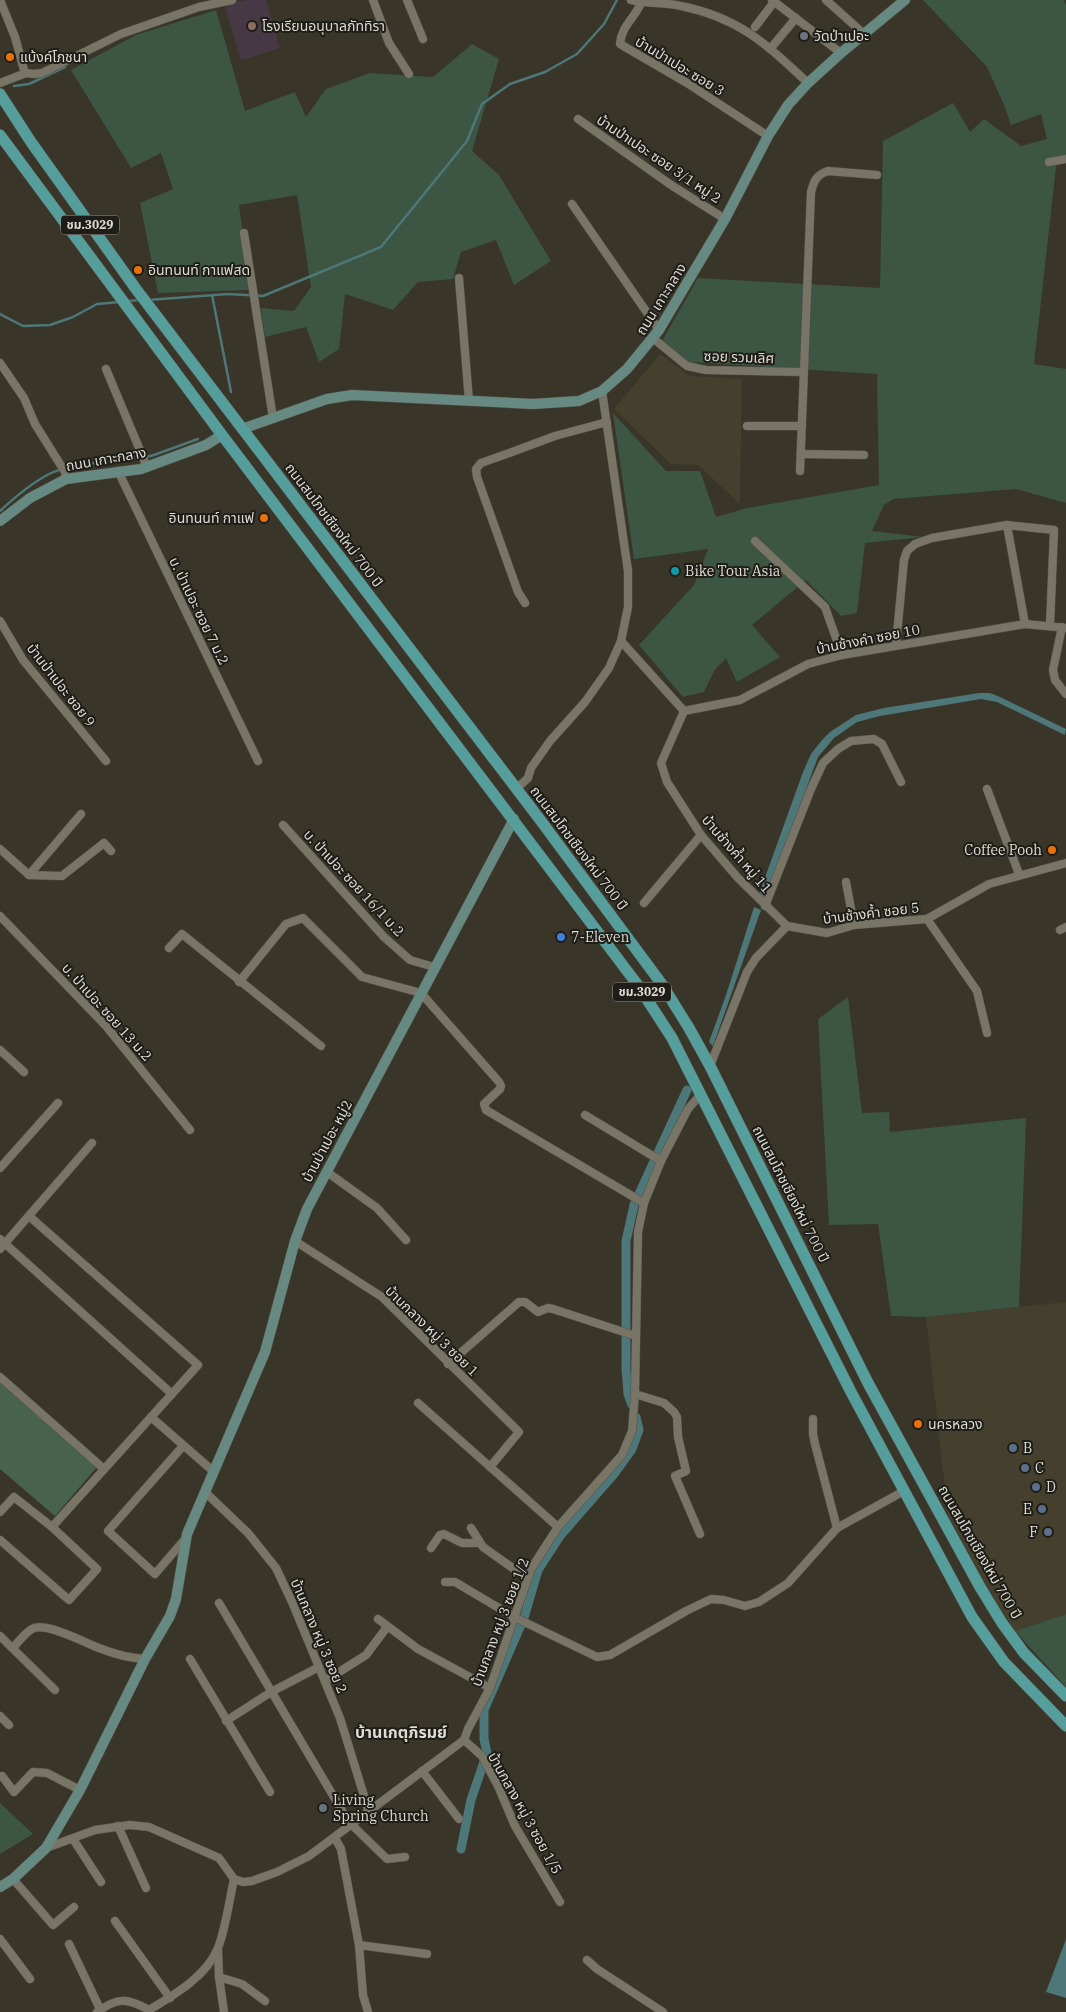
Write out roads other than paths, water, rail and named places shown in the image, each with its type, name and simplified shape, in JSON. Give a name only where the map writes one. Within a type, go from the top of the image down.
[{"type":"main road","name":"ถนนสมโภชเชียงใหม่ 700 ปี","points":[[0,94],[31,142],[136,289],[661,983],[710,1066],[868,1383],[980,1587],[1002,1623],[1024,1653],[1066,1696]]},
{"type":"main road","name":"ชม.3029","points":[[0,135],[222,435],[637,984],[672,1038],[851,1392],[972,1616],[1004,1662],[1066,1726]]},
{"type":"street","points":[[0,0],[16,37],[26,72]]},
{"type":"street","points":[[0,83],[26,72],[42,73],[121,34],[199,3],[232,0]]},
{"type":"street","points":[[373,0],[389,43],[408,74]]},
{"type":"street","points":[[407,0],[423,39]]},
{"type":"street","points":[[631,0],[680,5],[731,21],[770,49],[808,83]]},
{"type":"street","points":[[826,0],[864,34]]},
{"type":"street","name":"ถนน เกาะกลาง","points":[[242,429],[327,399],[352,395],[533,404],[579,401],[602,392],[627,370],[656,334],[725,219],[768,136],[788,105],[808,83],[841,53],[904,0]]},
{"type":"street","name":"บ้านป่าเปอะ ซอย 3","points":[[642,1],[638,12],[624,27],[620,44],[687,83],[768,136]]},
{"type":"street","points":[[755,27],[773,1],[841,53]]},
{"type":"street","points":[[770,49],[796,18]]},
{"type":"street","name":"บ้านป่าเปอะ ซอย 3/1 หมู่ 2","points":[[578,119],[671,185],[725,219]]},
{"type":"street","points":[[1050,162],[1066,159]]},
{"type":"street","points":[[800,471],[811,192],[814,180],[828,171],[877,175]]},
{"type":"street","name":"ซอย รวมเลิศ","points":[[572,204],[656,334],[687,366],[706,370],[803,372]]},
{"type":"street","points":[[244,233],[273,418]]},
{"type":"street","points":[[459,278],[469,401]]},
{"type":"street","points":[[0,362],[24,398],[36,424],[64,473]]},
{"type":"street","points":[[106,369],[147,467]]},
{"type":"street","points":[[516,789],[528,778],[531,768],[550,741],[590,695],[609,668],[621,641],[628,606],[628,585],[602,392]]},
{"type":"street","points":[[525,603],[515,583],[476,470],[481,463],[555,436],[607,422]]},
{"type":"street","points":[[747,426],[802,426]]},
{"type":"street","name":"ถนน เกาะกลาง","points":[[0,521],[64,473],[118,472],[147,467],[206,445],[222,435]]},
{"type":"street","points":[[801,454],[864,455]]},
{"type":"street","name":"บ. ป่าเปอะ ซอย 7 ม.2","points":[[118,472],[258,761]]},
{"type":"street","points":[[1007,525],[1025,624]]},
{"type":"street","points":[[896,644],[904,560],[907,551],[915,544],[932,538],[1007,525],[1054,530],[1050,625]]},
{"type":"street","points":[[755,541],[825,607],[842,654]]},
{"type":"street","name":"บ้านป่าเปอะ ซอย 9","points":[[0,621],[23,660],[106,761]]},
{"type":"street","name":"บ้านช้างคำ ซอย 10","points":[[684,711],[740,700],[808,664],[842,654],[1025,624],[1050,625],[1064,628]]},
{"type":"street","points":[[1064,628],[1053,670],[1055,680],[1066,694]]},
{"type":"street","points":[[621,641],[684,711]]},
{"type":"street","name":"บ้านช้างค้ำ หมู่ 11","points":[[684,711],[661,763],[666,782],[701,835],[765,906],[787,926]]},
{"type":"street","points":[[765,906],[811,789],[824,763],[838,749],[851,741],[874,739],[882,744],[901,782]]},
{"type":"street","points":[[987,789],[1019,874]]},
{"type":"street","points":[[29,875],[81,814]]},
{"type":"street","name":"บ้านป่าเปอะ หมู่2","points":[[0,1887],[13,1879],[46,1848],[80,1790],[144,1659],[170,1616],[176,1599],[187,1538],[213,1471],[265,1352],[295,1241],[307,1209],[514,819]]},
{"type":"street","name":"บ. ป่าเปอะ ซอย 16/1 ม.2","points":[[283,825],[384,937],[410,960],[434,967]]},
{"type":"street","points":[[644,903],[701,835]]},
{"type":"street","points":[[0,849],[29,875],[62,876],[104,843],[111,851]]},
{"type":"street","name":"บ้านช้างค้ำ ซอย 5","points":[[787,926],[827,933],[854,925],[927,919],[989,884],[1019,874],[1066,863]]},
{"type":"street","points":[[846,882],[854,925]]},
{"type":"street","name":"บ. ป่าเปอะ ซอย 13 ม.2","points":[[0,916],[106,1026],[190,1130]]},
{"type":"street","points":[[239,982],[286,924],[303,918],[362,977],[421,994],[499,1082],[500,1089],[485,1102],[484,1108],[644,1204]]},
{"type":"street","points":[[927,919],[977,991],[987,1033]]},
{"type":"street","points":[[710,1066],[747,972],[756,958],[787,926]]},
{"type":"street","points":[[169,948],[182,934],[239,982],[321,1046]]},
{"type":"street","points":[[0,1050],[24,1072]]},
{"type":"street","name":"บ้านกลาง หมู่ 3 ซอย 1/2","points":[[234,1879],[243,1882],[252,1880],[277,1872],[309,1856],[464,1740],[490,1688],[531,1569],[558,1527],[622,1455],[632,1431],[636,1394],[638,1232],[644,1204],[661,1161],[688,1109],[701,1094]]},
{"type":"street","points":[[0,1168],[58,1103]]},
{"type":"street","points":[[585,1114],[661,1161]]},
{"type":"street","points":[[92,1143],[29,1216],[2,1244],[172,1394]]},
{"type":"street","points":[[327,1172],[377,1208],[406,1240]]},
{"type":"street","points":[[29,1216],[198,1365],[52,1527]]},
{"type":"street","name":"บ้านกลาง หมู่ 3 ซอย 1","points":[[295,1241],[382,1297],[519,1432],[490,1467]]},
{"type":"street","points":[[448,1364],[519,1302],[525,1302],[538,1312],[548,1308],[636,1336]]},
{"type":"street","points":[[0,1377],[104,1469]]},
{"type":"street","points":[[636,1394],[664,1403],[674,1412],[677,1418],[678,1437],[686,1471],[675,1476],[700,1534]]},
{"type":"street","points":[[418,1403],[558,1527]]},
{"type":"street","points":[[151,1417],[213,1471]]},
{"type":"street","points":[[813,1419],[815,1444],[837,1528]]},
{"type":"street","points":[[184,1446],[108,1531],[155,1574],[187,1538]]},
{"type":"street","points":[[446,1582],[455,1582],[514,1617],[597,1656],[610,1655],[686,1611],[711,1599],[724,1600],[745,1606],[759,1602],[788,1582],[837,1528],[904,1491]]},
{"type":"street","name":"บ้านกลาง หมู่ 3 ซอย 2","points":[[206,1493],[248,1533],[276,1568],[340,1718],[370,1812]]},
{"type":"street","points":[[0,1512],[14,1497],[52,1527],[97,1570],[69,1600],[0,1540]]},
{"type":"street","points":[[471,1528],[479,1543],[488,1552],[528,1579]]},
{"type":"street","points":[[431,1548],[440,1535],[444,1534],[462,1543],[479,1543]]},
{"type":"street","points":[[219,1603],[352,1825],[387,1859],[405,1857]]},
{"type":"street","points":[[378,1619],[418,1649],[490,1688]]},
{"type":"street","points":[[325,1681],[366,1655],[387,1626]]},
{"type":"street","points":[[13,1648],[32,1628],[38,1627],[70,1636],[99,1649],[129,1658],[144,1659]]},
{"type":"street","points":[[0,1636],[54,1690]]},
{"type":"street","points":[[190,1659],[270,1792]]},
{"type":"street","points":[[226,1721],[271,1692],[319,1666]]},
{"type":"street","points":[[0,1716],[9,1725]]},
{"type":"street","name":"บ้านกลาง หมู่ 3 ซอย 1/5","points":[[464,1740],[482,1756],[498,1786],[515,1826],[560,1902]]},
{"type":"street","points":[[422,1771],[459,1820]]},
{"type":"street","points":[[2,1776],[14,1792],[34,1772],[47,1773],[80,1790]]},
{"type":"street","points":[[46,1848],[95,1830],[118,1826],[149,1827],[218,1858],[234,1879],[218,1949],[219,1977],[224,2012]]},
{"type":"street","points":[[118,1826],[146,1888]]},
{"type":"street","points":[[73,1838],[101,1882]]},
{"type":"street","points":[[335,1838],[341,1849],[359,1946],[364,1995],[368,2012]]},
{"type":"street","points":[[13,1879],[53,1925],[74,1907]]},
{"type":"street","points":[[116,1921],[170,1998]]},
{"type":"street","points":[[0,1939],[30,1979]]},
{"type":"street","points":[[69,1944],[99,2011],[112,2003],[127,2000],[150,2011],[170,1998],[207,1966],[218,1949]]},
{"type":"street","points":[[359,1946],[427,1954]]},
{"type":"street","points":[[586,1960],[663,2012]]},
{"type":"street","points":[[219,1977],[242,1984],[265,2000]]},
{"type":"water","points":[[979,693],[990,693],[1000,697],[1066,729],[1065,735],[997,702],[981,699],[880,716],[857,722],[834,738],[818,757],[765,900],[759,894],[803,772],[811,754],[830,732],[856,715],[884,708]]},
{"type":"water","points":[[754,907],[761,910],[713,1046],[709,1042]]},
{"type":"water","points":[[1066,1939],[1066,1998],[1046,1992]]},
{"type":"waterway","points":[[148,300],[228,294],[263,296],[381,247],[467,141],[482,104],[510,84],[545,72],[577,54],[604,24],[617,0]]},
{"type":"waterway","points":[[14,86],[29,84],[65,67]]},
{"type":"waterway","points":[[212,295],[231,392]]},
{"type":"waterway","points":[[128,301],[140,300]]},
{"type":"waterway","points":[[0,314],[23,326],[50,325],[73,317],[97,304],[120,302]]},
{"type":"waterway","points":[[146,457],[198,439]]},
{"type":"waterway","points":[[0,511],[29,486],[49,474],[81,465],[140,457]]},
{"type":"waterway","points":[[632,1405],[628,1394],[626,1369],[626,1241],[634,1205],[687,1090]]},
{"type":"waterway","points":[[461,1849],[471,1800],[487,1753],[484,1739],[484,1710],[524,1618],[538,1570],[560,1536],[614,1474],[632,1449],[639,1430],[636,1417]]},
{"type":"place","name":"โรงเรียนอนุบาลภัททิรา","points":[[252,26]]},
{"type":"place","name":"วัดป่าเปอะ","points":[[804,36]]},
{"type":"place","name":"แบ้งค์โภชนา","points":[[10,57]]},
{"type":"place","name":"อินทนนท์ กาแฟสด","points":[[138,270]]},
{"type":"place","name":"อินทนนท์ กาแฟ","points":[[264,518]]},
{"type":"place","name":"Bike Tour Asia","points":[[675,571]]},
{"type":"place","name":"Coffee Pooh","points":[[1052,850]]},
{"type":"place","name":"7-Eleven","points":[[561,937]]},
{"type":"place","name":"นครหลวง","points":[[918,1424]]},
{"type":"place","name":"B","points":[[1013,1448]]},
{"type":"place","name":"C","points":[[1025,1468]]},
{"type":"place","name":"D","points":[[1036,1487]]},
{"type":"place","name":"E","points":[[1042,1509]]},
{"type":"place","name":"F","points":[[1048,1532]]},
{"type":"place","name":"Living Spring Church","points":[[323,1808]]},
{"type":"district","name":"บ้านเกตุภิรมย์","points":[[401,1732]]}]
